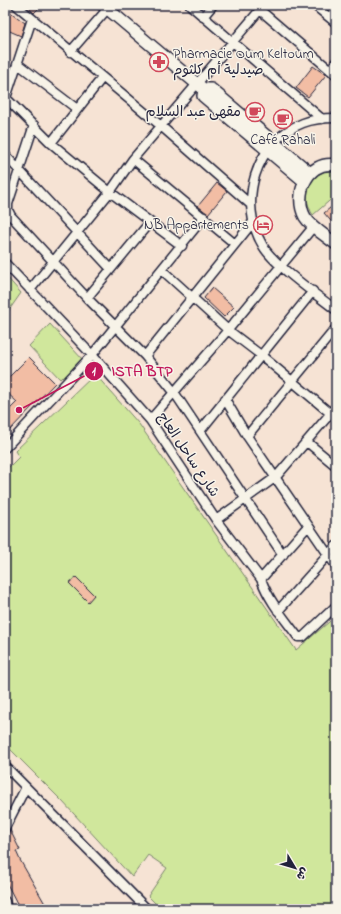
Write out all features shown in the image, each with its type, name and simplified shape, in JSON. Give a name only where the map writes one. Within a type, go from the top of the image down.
[{"type":"street","points":[[16,5],[70,52],[161,126],[250,204]]},
{"type":"street","points":[[190,5],[232,43],[322,119]]},
{"type":"street","points":[[203,17],[212,5]]},
{"type":"street","points":[[314,5],[333,20],[336,10]]},
{"type":"street","points":[[70,52],[107,6],[200,87],[211,89],[271,146],[307,177]]},
{"type":"street","points":[[30,290],[52,261],[110,192],[133,159],[161,126],[200,87],[232,43],[262,8],[333,73],[336,62]]},
{"type":"street","points":[[32,19],[5,99],[34,125],[51,143],[110,192],[182,246]]},
{"type":"street","points":[[18,64],[77,109]]},
{"type":"street","points":[[51,143],[102,78]]},
{"type":"street","points":[[336,118],[303,123],[285,133],[271,146],[259,165],[252,186],[250,204],[253,222],[263,247],[281,265],[336,310]]},
{"type":"street","points":[[34,125],[8,204],[8,210],[11,216],[86,298],[145,356],[174,392],[201,430],[245,500],[283,555]]},
{"type":"street","points":[[5,155],[111,268]]},
{"type":"street","points":[[133,159],[235,244]]},
{"type":"street","points":[[336,165],[321,167],[307,177],[300,192],[301,205],[306,217],[314,226],[336,244]]},
{"type":"street","points":[[5,448],[92,355],[204,217]]},
{"type":"street","points":[[86,298],[150,222]]},
{"type":"street","points":[[145,356],[253,222]]},
{"type":"street","points":[[150,420],[228,330],[314,226]]},
{"type":"street","name":"شارع ساحل العاج","points":[[5,263],[92,355],[150,420],[216,520],[262,579],[266,590],[278,611],[298,637],[303,637],[336,606]]},
{"type":"street","points":[[162,270],[228,330],[334,413],[276,477],[216,520]]},
{"type":"street","points":[[201,430],[313,291]]},
{"type":"street","points":[[247,436],[336,328]]},
{"type":"street","points":[[225,399],[247,436],[336,566]]},
{"type":"street","points":[[307,442],[336,466]]},
{"type":"street","points":[[262,579],[308,526]]},
{"type":"street","points":[[278,611],[329,556],[336,546]]},
{"type":"street","points":[[5,766],[147,909]]},
{"type":"street","points":[[5,828],[26,787]]},
{"type":"street","points":[[5,901],[7,909]]},
{"type":"green space","points":[[325,171],[336,171],[336,195],[313,215],[308,202],[308,190],[314,179]]},
{"type":"green space","points":[[5,275],[21,293],[5,316]]},
{"type":"green space","points":[[50,324],[83,360],[64,379],[62,377],[60,379],[29,346]]},
{"type":"green space","points":[[95,374],[139,424],[296,650],[336,616],[336,909],[161,909],[148,896],[167,868],[148,855],[132,877],[62,801],[5,744],[5,471],[19,457],[15,451]]},
{"type":"building","points":[[25,5],[42,5],[34,13]]},
{"type":"building","points":[[5,8],[25,23],[21,36],[5,29]]},
{"type":"building","points":[[313,66],[326,75],[308,97],[296,88]]},
{"type":"building","points":[[217,183],[227,191],[208,214],[198,206]]},
{"type":"building","points":[[336,203],[336,227],[324,213]]},
{"type":"building","points":[[212,288],[234,307],[224,317],[204,298]]},
{"type":"building","points":[[29,357],[55,383],[9,431],[5,428],[5,414],[17,402],[5,391],[5,381]]},
{"type":"building","points":[[76,577],[94,595],[88,602],[69,583]]},
{"type":"building","points":[[10,830],[20,850],[16,851],[20,860],[48,909],[20,909],[5,880],[5,840]]},
{"type":"place","name":"Pharmacie Oum Keltoum صيدلية أم كلثوم","points":[[159,62]]},
{"type":"place","name":"مقهى عبد السلام","points":[[255,112]]},
{"type":"place","name":"Café Rahali","points":[[283,119]]},
{"type":"place","name":"NB Appartements","points":[[263,225]]},
{"type":"place","name":"ISTA BTP","points":[[19,410]]}]
